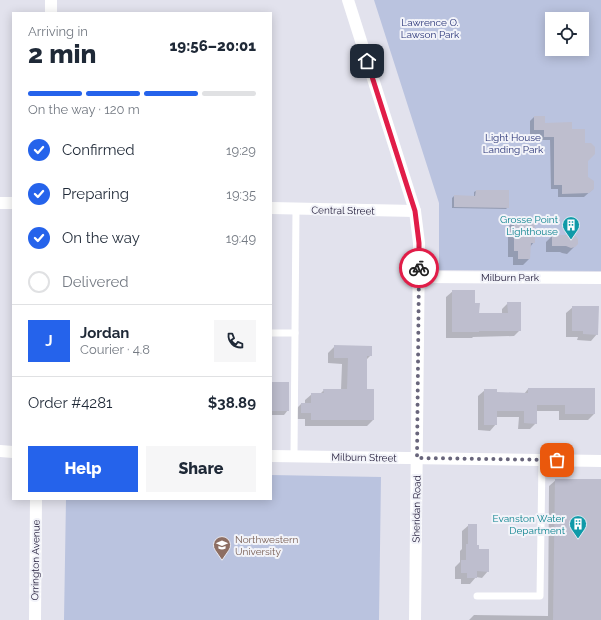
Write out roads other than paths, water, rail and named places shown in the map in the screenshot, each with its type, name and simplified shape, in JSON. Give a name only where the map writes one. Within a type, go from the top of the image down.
[{"type":"street","points":[[51,0],[51,12]]},
{"type":"street","name":"Sheridan Road","points":[[348,0],[415,211],[419,243],[415,620]]},
{"type":"street","points":[[0,203],[12,203]]},
{"type":"street","name":"Central Street","points":[[272,208],[415,211]]},
{"type":"street","name":"Milburn Park","points":[[419,277],[601,278]]},
{"type":"street","points":[[0,451],[12,452]]},
{"type":"street","name":"Milburn Street","points":[[272,456],[601,461]]},
{"type":"street","name":"Orrington Avenue","points":[[35,620],[36,500]]},
{"type":"lane","points":[[294,456],[296,209]]},
{"type":"lane","points":[[272,333],[295,334]]},
{"type":"lane","points":[[477,596],[540,596],[542,460]]},
{"type":"place","name":"Grosse Point Lighthouse","points":[[571,240]]},
{"type":"place","name":"Evanston Water Department","points":[[578,539]]},
{"type":"place","name":"Northwestern University","points":[[222,560]]},
{"type":"park label","name":"Lawrence O. Lawson Park","points":[[430,28]]},
{"type":"park label","name":"Light House Landing Park","points":[[513,142]]}]
